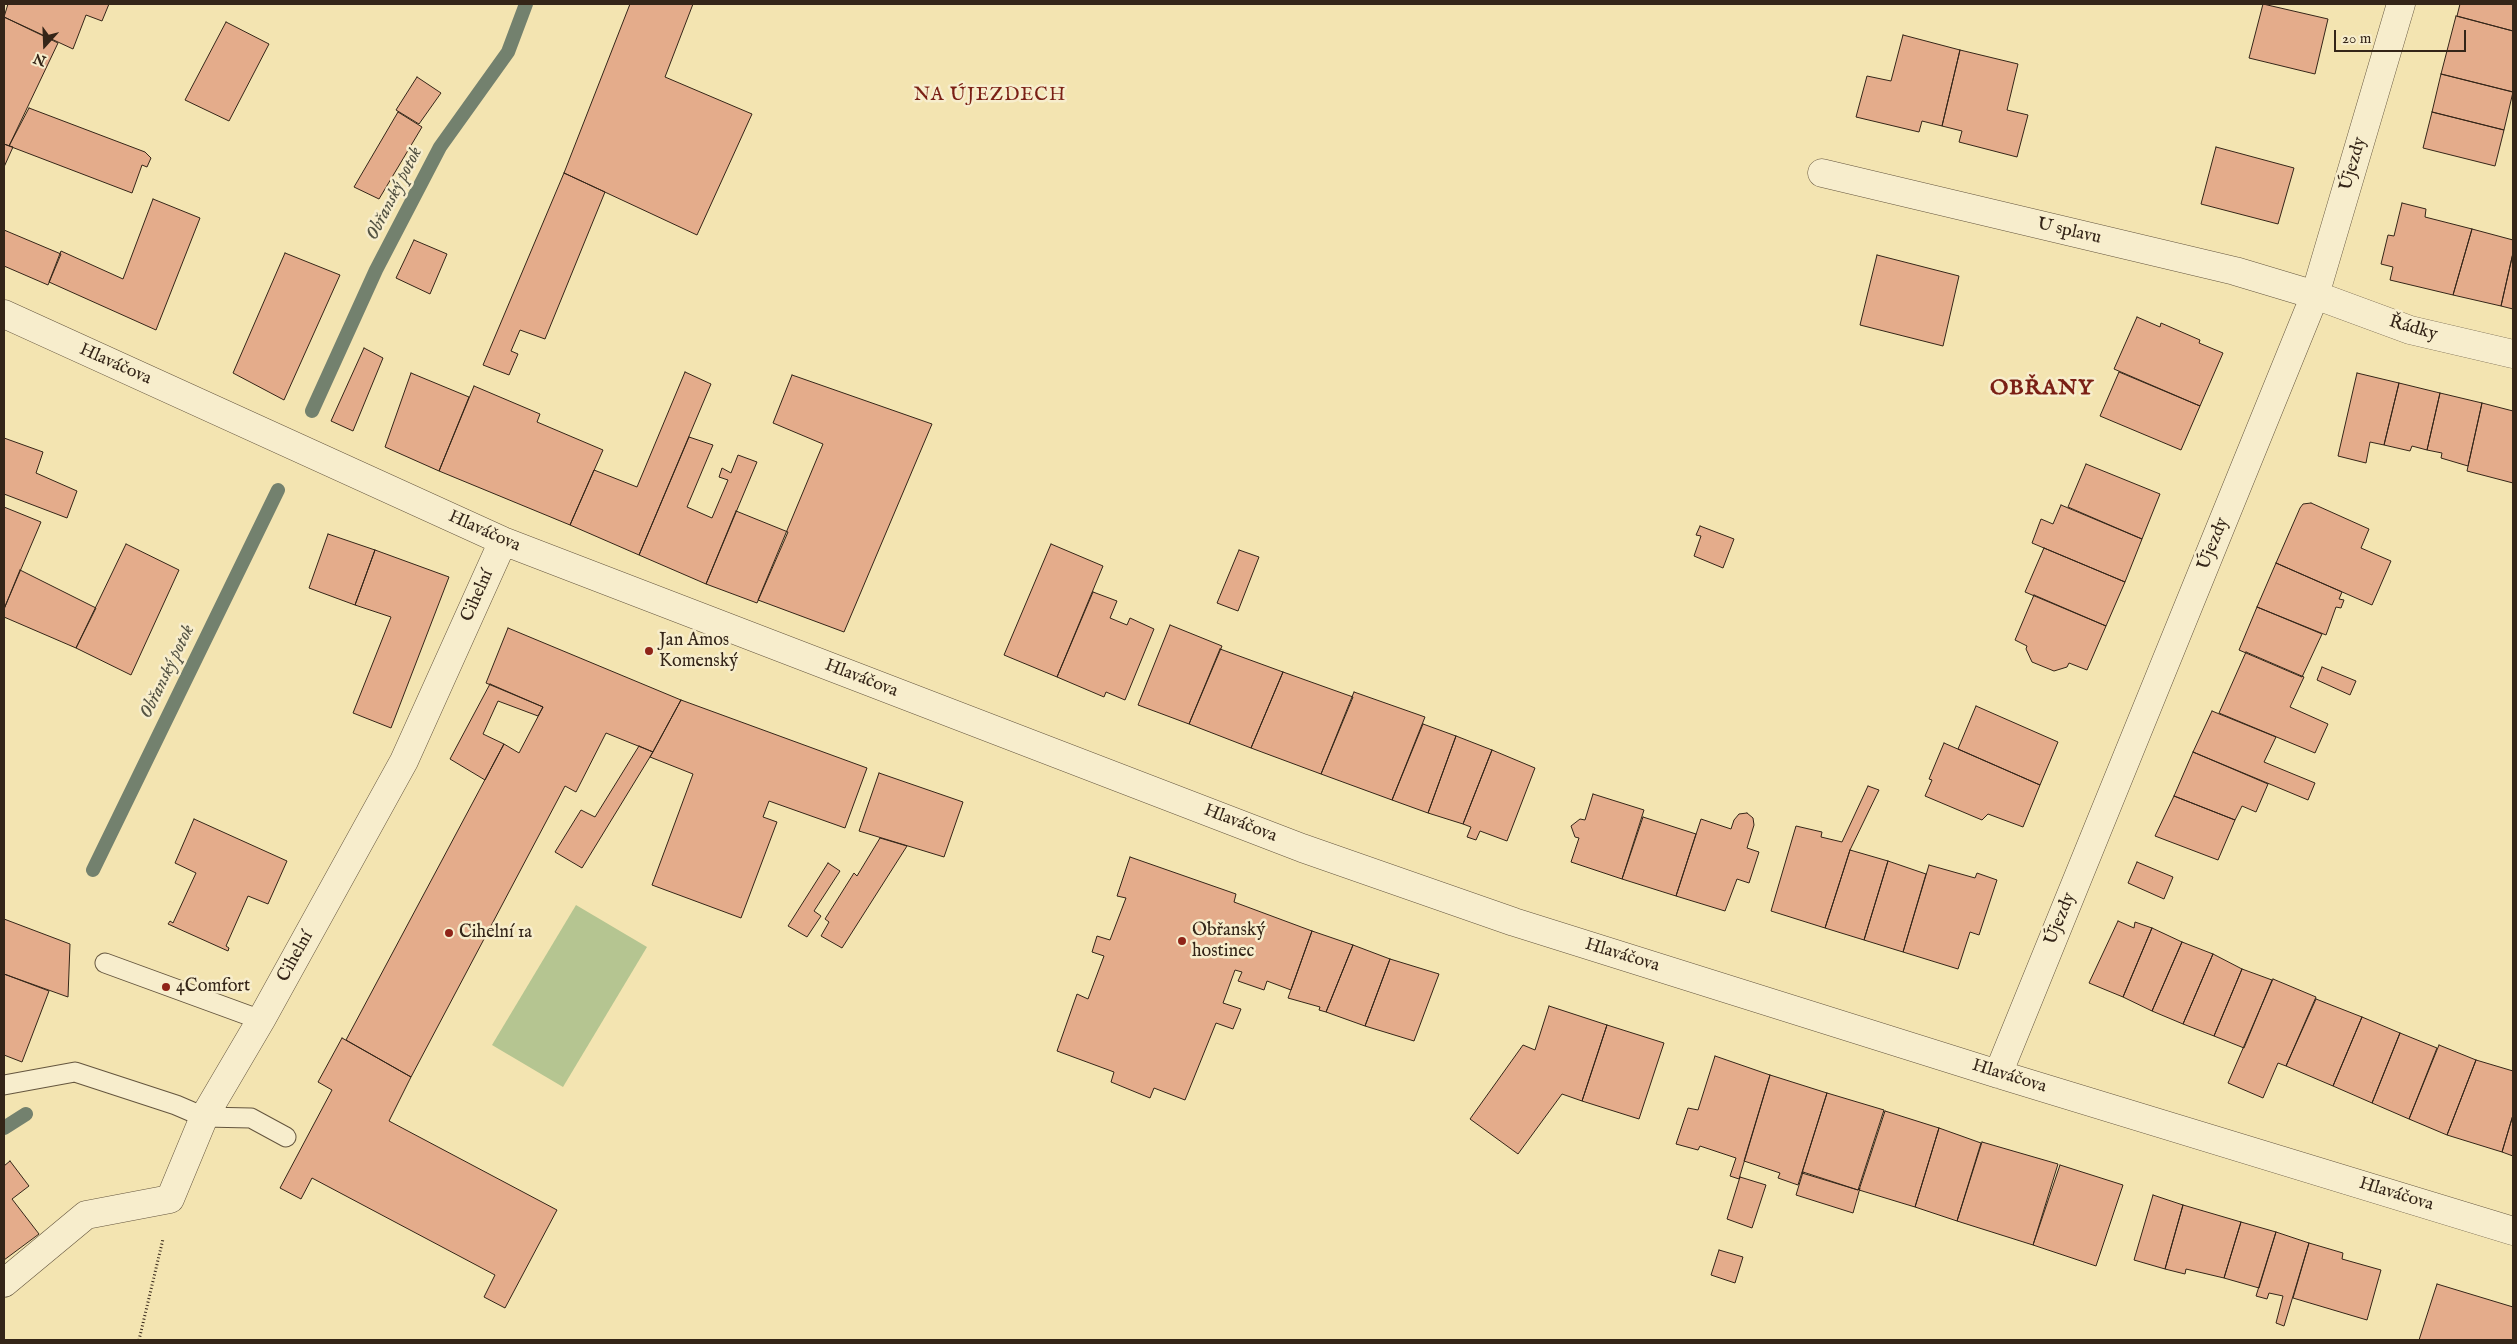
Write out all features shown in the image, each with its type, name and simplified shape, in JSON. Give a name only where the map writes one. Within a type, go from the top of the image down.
[{"type":"street","name":"Újezdy","points":[[1998,1074],[2315,295],[2401,4]]},
{"type":"street","name":"U splavu","points":[[1822,173],[2234,271],[2315,295]]},
{"type":"street","name":"Řádky","points":[[2315,295],[2410,330],[2513,354]]},
{"type":"street","name":"Hlaváčova","points":[[4,314],[504,541],[1302,848],[1514,922],[1998,1074],[2513,1231]]},
{"type":"street","name":"Cihelní","points":[[170,1199],[204,1117],[261,1020],[404,762],[504,541]]},
{"type":"street","points":[[4,1283],[86,1215],[170,1199]]},
{"type":"lane","points":[[106,963],[261,1020]]},
{"type":"lane","points":[[4,1085],[74,1072],[176,1105],[204,1117],[251,1118],[286,1137]]},
{"type":"path","points":[[140,1340],[170,1199]]},
{"type":"green space","points":[[576,905],[647,947],[563,1087],[492,1045]]},
{"type":"building","points":[[8,4],[109,4],[102,21],[86,15],[73,49],[4,17]]},
{"type":"building","points":[[630,4],[693,4],[665,77],[752,114],[697,235],[564,173]]},
{"type":"building","points":[[2263,4],[2328,19],[2315,74],[2249,58]]},
{"type":"building","points":[[2460,4],[2513,4],[2513,31],[2457,16]]},
{"type":"building","points":[[2456,16],[2513,31],[2513,92],[2441,74]]},
{"type":"building","points":[[4,17],[58,43],[9,146],[4,144]]},
{"type":"building","points":[[226,22],[269,44],[229,121],[185,100]]},
{"type":"building","points":[[1903,35],[1960,50],[1942,126],[1922,121],[1919,132],[1856,117],[1867,76],[1891,81]]},
{"type":"building","points":[[1960,50],[2018,64],[2007,110],[2028,115],[2017,157],[1959,142],[1962,131],[1942,126]]},
{"type":"building","points":[[2441,74],[2513,92],[2504,130],[2432,112]]},
{"type":"building","points":[[417,77],[441,93],[419,124],[396,110]]},
{"type":"building","points":[[29,108],[145,152],[151,158],[147,167],[142,165],[132,193],[9,146]]},
{"type":"building","points":[[398,112],[422,127],[379,199],[354,187]]},
{"type":"building","points":[[2432,112],[2504,130],[2495,166],[2423,148]]},
{"type":"building","points":[[4,144],[13,147],[4,167]]},
{"type":"building","points":[[2216,147],[2294,168],[2278,224],[2201,204]]},
{"type":"building","points":[[564,173],[605,192],[545,339],[520,330],[511,351],[518,354],[509,375],[483,365]]},
{"type":"building","points":[[153,199],[200,218],[156,330],[49,282],[61,251],[123,279]]},
{"type":"building","points":[[2402,203],[2426,209],[2425,217],[2472,229],[2453,295],[2390,280],[2393,267],[2381,264],[2388,235],[2394,236]]},
{"type":"building","points":[[2472,229],[2513,240],[2513,253],[2501,306],[2453,295]]},
{"type":"building","points":[[4,230],[61,254],[48,285],[4,266]]},
{"type":"building","points":[[414,240],[447,254],[430,294],[396,278]]},
{"type":"building","points":[[285,253],[340,275],[284,400],[233,373]]},
{"type":"building","points":[[2513,253],[2513,309],[2501,306]]},
{"type":"building","points":[[1877,255],[1959,276],[1943,346],[1860,325]]},
{"type":"building","points":[[2137,317],[2160,327],[2161,323],[2200,340],[2199,343],[2223,353],[2200,406],[2114,369]]},
{"type":"building","points":[[364,348],[383,358],[353,431],[331,421]]},
{"type":"building","points":[[685,372],[711,384],[639,555],[570,525],[594,470],[637,487]]},
{"type":"building","points":[[2119,372],[2200,406],[2181,450],[2100,416]]},
{"type":"building","points":[[411,373],[469,397],[439,471],[385,447]]},
{"type":"building","points":[[2357,373],[2399,383],[2384,445],[2370,442],[2366,463],[2338,456]]},
{"type":"building","points":[[792,375],[932,424],[844,632],[758,600],[823,444],[773,423]]},
{"type":"building","points":[[2399,383],[2440,393],[2427,450],[2412,446],[2410,451],[2384,445]]},
{"type":"building","points":[[474,386],[540,414],[537,422],[603,450],[570,525],[439,471]]},
{"type":"building","points":[[2440,393],[2482,403],[2468,466],[2441,458],[2442,453],[2427,450]]},
{"type":"building","points":[[2482,403],[2513,411],[2513,483],[2467,471]]},
{"type":"building","points":[[689,437],[713,445],[687,507],[712,518],[728,480],[719,477],[722,468],[731,473],[738,455],[757,462],[706,584],[639,555]]},
{"type":"building","points":[[4,438],[43,452],[36,473],[77,491],[67,518],[4,494]]},
{"type":"building","points":[[2086,464],[2160,494],[2142,539],[2068,507]]},
{"type":"building","points":[[2311,503],[2369,529],[2361,548],[2391,561],[2372,605],[2276,563],[2300,508],[2303,504]]},
{"type":"building","points":[[2061,505],[2142,539],[2125,582],[2032,543],[2041,519],[2053,524]]},
{"type":"building","points":[[4,507],[41,522],[4,609]]},
{"type":"building","points":[[736,511],[788,532],[757,603],[706,584]]},
{"type":"building","points":[[1700,526],[1734,539],[1723,568],[1694,556],[1701,536],[1696,535]]},
{"type":"building","points":[[328,534],[375,550],[355,605],[309,588]]},
{"type":"building","points":[[126,544],[179,570],[131,675],[76,648]]},
{"type":"building","points":[[1051,544],[1103,566],[1057,677],[1004,655]]},
{"type":"building","points":[[2044,548],[2125,582],[2106,626],[2025,592]]},
{"type":"building","points":[[375,550],[449,577],[391,728],[353,713],[391,617],[355,605]]},
{"type":"building","points":[[1239,550],[1259,557],[1238,611],[1217,603]]},
{"type":"building","points":[[2276,563],[2342,592],[2339,599],[2344,600],[2341,608],[2336,607],[2326,635],[2257,607]]},
{"type":"building","points":[[20,570],[96,608],[76,648],[4,617],[4,609]]},
{"type":"building","points":[[1093,592],[1117,601],[1110,618],[1127,625],[1130,618],[1154,629],[1125,700],[1106,692],[1104,697],[1057,677]]},
{"type":"building","points":[[2034,595],[2106,626],[2087,670],[2069,663],[2067,667],[2054,671],[2032,662],[2026,649],[2027,646],[2015,640]]},
{"type":"building","points":[[2257,607],[2322,634],[2302,677],[2239,650]]},
{"type":"building","points":[[1170,625],[1222,646],[1189,724],[1138,705]]},
{"type":"building","points":[[508,628],[681,700],[653,752],[606,733],[576,792],[565,786],[411,1077],[346,1040],[504,744],[519,753],[543,707],[486,683]]},
{"type":"building","points":[[1220,649],[1283,672],[1251,748],[1189,724]]},
{"type":"building","points":[[2246,652],[2304,677],[2290,707],[2328,724],[2315,753],[2219,713]]},
{"type":"building","points":[[2322,667],[2356,681],[2350,695],[2317,680]]},
{"type":"building","points":[[1283,672],[1353,697],[1321,774],[1251,748]]},
{"type":"building","points":[[490,684],[543,707],[538,716],[498,701],[483,734],[504,744],[485,780],[450,759]]},
{"type":"building","points":[[1354,692],[1425,717],[1392,800],[1321,774]]},
{"type":"building","points":[[681,700],[867,768],[845,828],[769,801],[763,817],[777,822],[741,918],[652,885],[693,774],[650,757]]},
{"type":"building","points":[[1976,706],[2058,742],[2040,785],[1958,749]]},
{"type":"building","points":[[2212,711],[2276,737],[2264,762],[2315,783],[2308,800],[2193,752]]},
{"type":"building","points":[[1423,724],[1456,736],[1428,813],[1392,800]]},
{"type":"building","points":[[1456,736],[1492,750],[1463,824],[1428,813]]},
{"type":"building","points":[[1944,743],[2040,785],[2023,827],[1988,814],[1982,820],[1925,796],[1932,780],[1929,779]]},
{"type":"building","points":[[639,746],[653,752],[582,868],[555,852],[581,810],[595,817]]},
{"type":"building","points":[[1492,750],[1535,768],[1507,841],[1480,831],[1476,840],[1467,837],[1471,827],[1463,824]]},
{"type":"building","points":[[2193,752],[2268,784],[2256,812],[2242,806],[2235,820],[2174,796]]},
{"type":"building","points":[[879,773],[963,802],[944,857],[859,831]]},
{"type":"building","points":[[1868,786],[1879,790],[1850,850],[1825,928],[1771,911],[1796,826],[1822,832],[1821,837],[1842,842]]},
{"type":"building","points":[[1593,794],[1644,810],[1622,879],[1571,862],[1579,838],[1575,837],[1571,826],[1580,819],[1585,820]]},
{"type":"building","points":[[2174,796],[2235,820],[2218,860],[2155,836]]},
{"type":"building","points":[[1747,813],[1753,818],[1754,825],[1747,848],[1759,852],[1749,883],[1737,879],[1725,911],[1676,896],[1701,819],[1731,829],[1734,820],[1739,814]]},
{"type":"building","points":[[1643,817],[1696,834],[1676,896],[1622,879]]},
{"type":"building","points":[[194,819],[287,861],[268,904],[248,896],[226,946],[229,948],[228,951],[168,924],[170,921],[173,923],[196,873],[175,863]]},
{"type":"building","points":[[880,838],[907,846],[842,948],[821,936],[829,922],[825,919],[854,873],[857,876]]},
{"type":"building","points":[[1850,850],[1888,861],[1864,940],[1825,928]]},
{"type":"building","points":[[1130,857],[1236,894],[1234,902],[1312,931],[1291,990],[1267,981],[1264,990],[1238,981],[1242,972],[1235,970],[1223,1003],[1241,1009],[1233,1029],[1216,1023],[1185,1100],[1154,1088],[1150,1098],[1111,1082],[1114,1072],[1057,1051],[1077,994],[1088,999],[1104,956],[1092,952],[1097,936],[1110,940],[1126,898],[1117,896]]},
{"type":"building","points":[[1888,861],[1926,874],[1903,952],[1864,940]]},
{"type":"building","points":[[2137,862],[2173,877],[2164,899],[2128,883]]},
{"type":"building","points":[[828,863],[840,871],[814,911],[821,916],[807,937],[788,926]]},
{"type":"building","points":[[1929,865],[1975,878],[1977,873],[1997,880],[1979,935],[1970,932],[1958,969],[1903,952]]},
{"type":"building","points":[[4,919],[70,944],[68,997],[4,974]]},
{"type":"building","points":[[2118,921],[2134,928],[2135,922],[2152,928],[2123,997],[2089,983]]},
{"type":"building","points":[[2152,928],[2182,942],[2152,1011],[2123,997]]},
{"type":"building","points":[[1312,931],[1353,945],[1326,1012],[1319,1010],[1320,1007],[1288,998]]},
{"type":"building","points":[[2182,942],[2213,954],[2183,1024],[2152,1011]]},
{"type":"building","points":[[1353,945],[1390,959],[1365,1026],[1326,1012]]},
{"type":"building","points":[[2213,954],[2242,969],[2214,1036],[2183,1024]]},
{"type":"building","points":[[1390,959],[1439,974],[1414,1041],[1365,1026]]},
{"type":"building","points":[[2242,969],[2272,980],[2244,1048],[2214,1036]]},
{"type":"building","points":[[4,974],[49,991],[22,1062],[4,1055]]},
{"type":"building","points":[[2273,979],[2316,997],[2286,1066],[2278,1063],[2263,1098],[2228,1083]]},
{"type":"building","points":[[2316,999],[2362,1017],[2333,1086],[2286,1066]]},
{"type":"building","points":[[1549,1006],[1607,1025],[1582,1101],[1562,1094],[1518,1154],[1470,1119],[1523,1045],[1535,1050]]},
{"type":"building","points":[[2362,1017],[2400,1033],[2372,1103],[2333,1086]]},
{"type":"building","points":[[1607,1025],[1664,1043],[1639,1119],[1582,1101]]},
{"type":"building","points":[[2400,1033],[2437,1048],[2409,1119],[2372,1103]]},
{"type":"building","points":[[342,1038],[411,1077],[389,1121],[557,1210],[505,1308],[484,1297],[495,1275],[312,1178],[301,1199],[280,1188],[332,1090],[318,1082]]},
{"type":"building","points":[[2439,1045],[2476,1060],[2447,1135],[2409,1119]]},
{"type":"building","points":[[1715,1056],[1770,1075],[1739,1179],[1730,1176],[1736,1158],[1700,1146],[1698,1150],[1676,1144],[1688,1108],[1698,1110]]},
{"type":"building","points":[[2476,1060],[2513,1071],[2513,1115],[2502,1152],[2447,1135]]},
{"type":"building","points":[[1770,1075],[1827,1093],[1798,1185],[1778,1178],[1780,1173],[1744,1161]]},
{"type":"building","points":[[1827,1093],[1884,1110],[1858,1190],[1802,1173]]},
{"type":"building","points":[[1885,1111],[1939,1128],[1915,1207],[1859,1190]]},
{"type":"building","points":[[2513,1115],[2513,1156],[2502,1152]]},
{"type":"building","points":[[1939,1128],[1981,1143],[1957,1221],[1915,1207]]},
{"type":"building","points":[[1982,1142],[2058,1164],[2033,1245],[1957,1221]]},
{"type":"building","points":[[10,1161],[29,1186],[12,1199],[39,1234],[4,1260],[4,1166]]},
{"type":"building","points":[[2060,1165],[2123,1185],[2096,1266],[2033,1245]]},
{"type":"building","points":[[1803,1172],[1858,1190],[1860,1188],[1853,1213],[1796,1195]]},
{"type":"building","points":[[1740,1177],[1766,1185],[1752,1228],[1727,1219]]},
{"type":"building","points":[[2153,1195],[2183,1205],[2165,1269],[2134,1260]]},
{"type":"building","points":[[2183,1205],[2241,1222],[2224,1278],[2186,1269],[2185,1274],[2165,1269]]},
{"type":"building","points":[[2241,1222],[2276,1232],[2259,1288],[2224,1278]]},
{"type":"building","points":[[2276,1232],[2309,1243],[2284,1326],[2276,1323],[2283,1296],[2269,1293],[2267,1299],[2256,1296]]},
{"type":"building","points":[[2309,1243],[2343,1253],[2342,1259],[2381,1270],[2367,1320],[2293,1298]]},
{"type":"building","points":[[1719,1250],[1743,1257],[1735,1283],[1711,1275]]},
{"type":"building","points":[[2437,1284],[2513,1307],[2513,1340],[2419,1340]]},
{"type":"waterway","name":"Obřanský potok","points":[[312,411],[376,270],[440,147],[508,52],[526,4]]},
{"type":"waterway","name":"Obřanský potok","points":[[93,870],[278,490]]},
{"type":"waterway","name":"Obřanský potok","points":[[4,1128],[26,1114]]},
{"type":"place","name":"Jan Amos Komenský","points":[[649,651]]},
{"type":"place","name":"Cihelní 1a","points":[[449,933]]},
{"type":"place","name":"Obřanský hostinec","points":[[1182,941]]},
{"type":"place","name":"4Comfort","points":[[166,987]]},
{"type":"district","name":"NA ÚJEZDECH","points":[[990,96]]},
{"type":"district","name":"OBŘANY","points":[[2042,389]]}]
